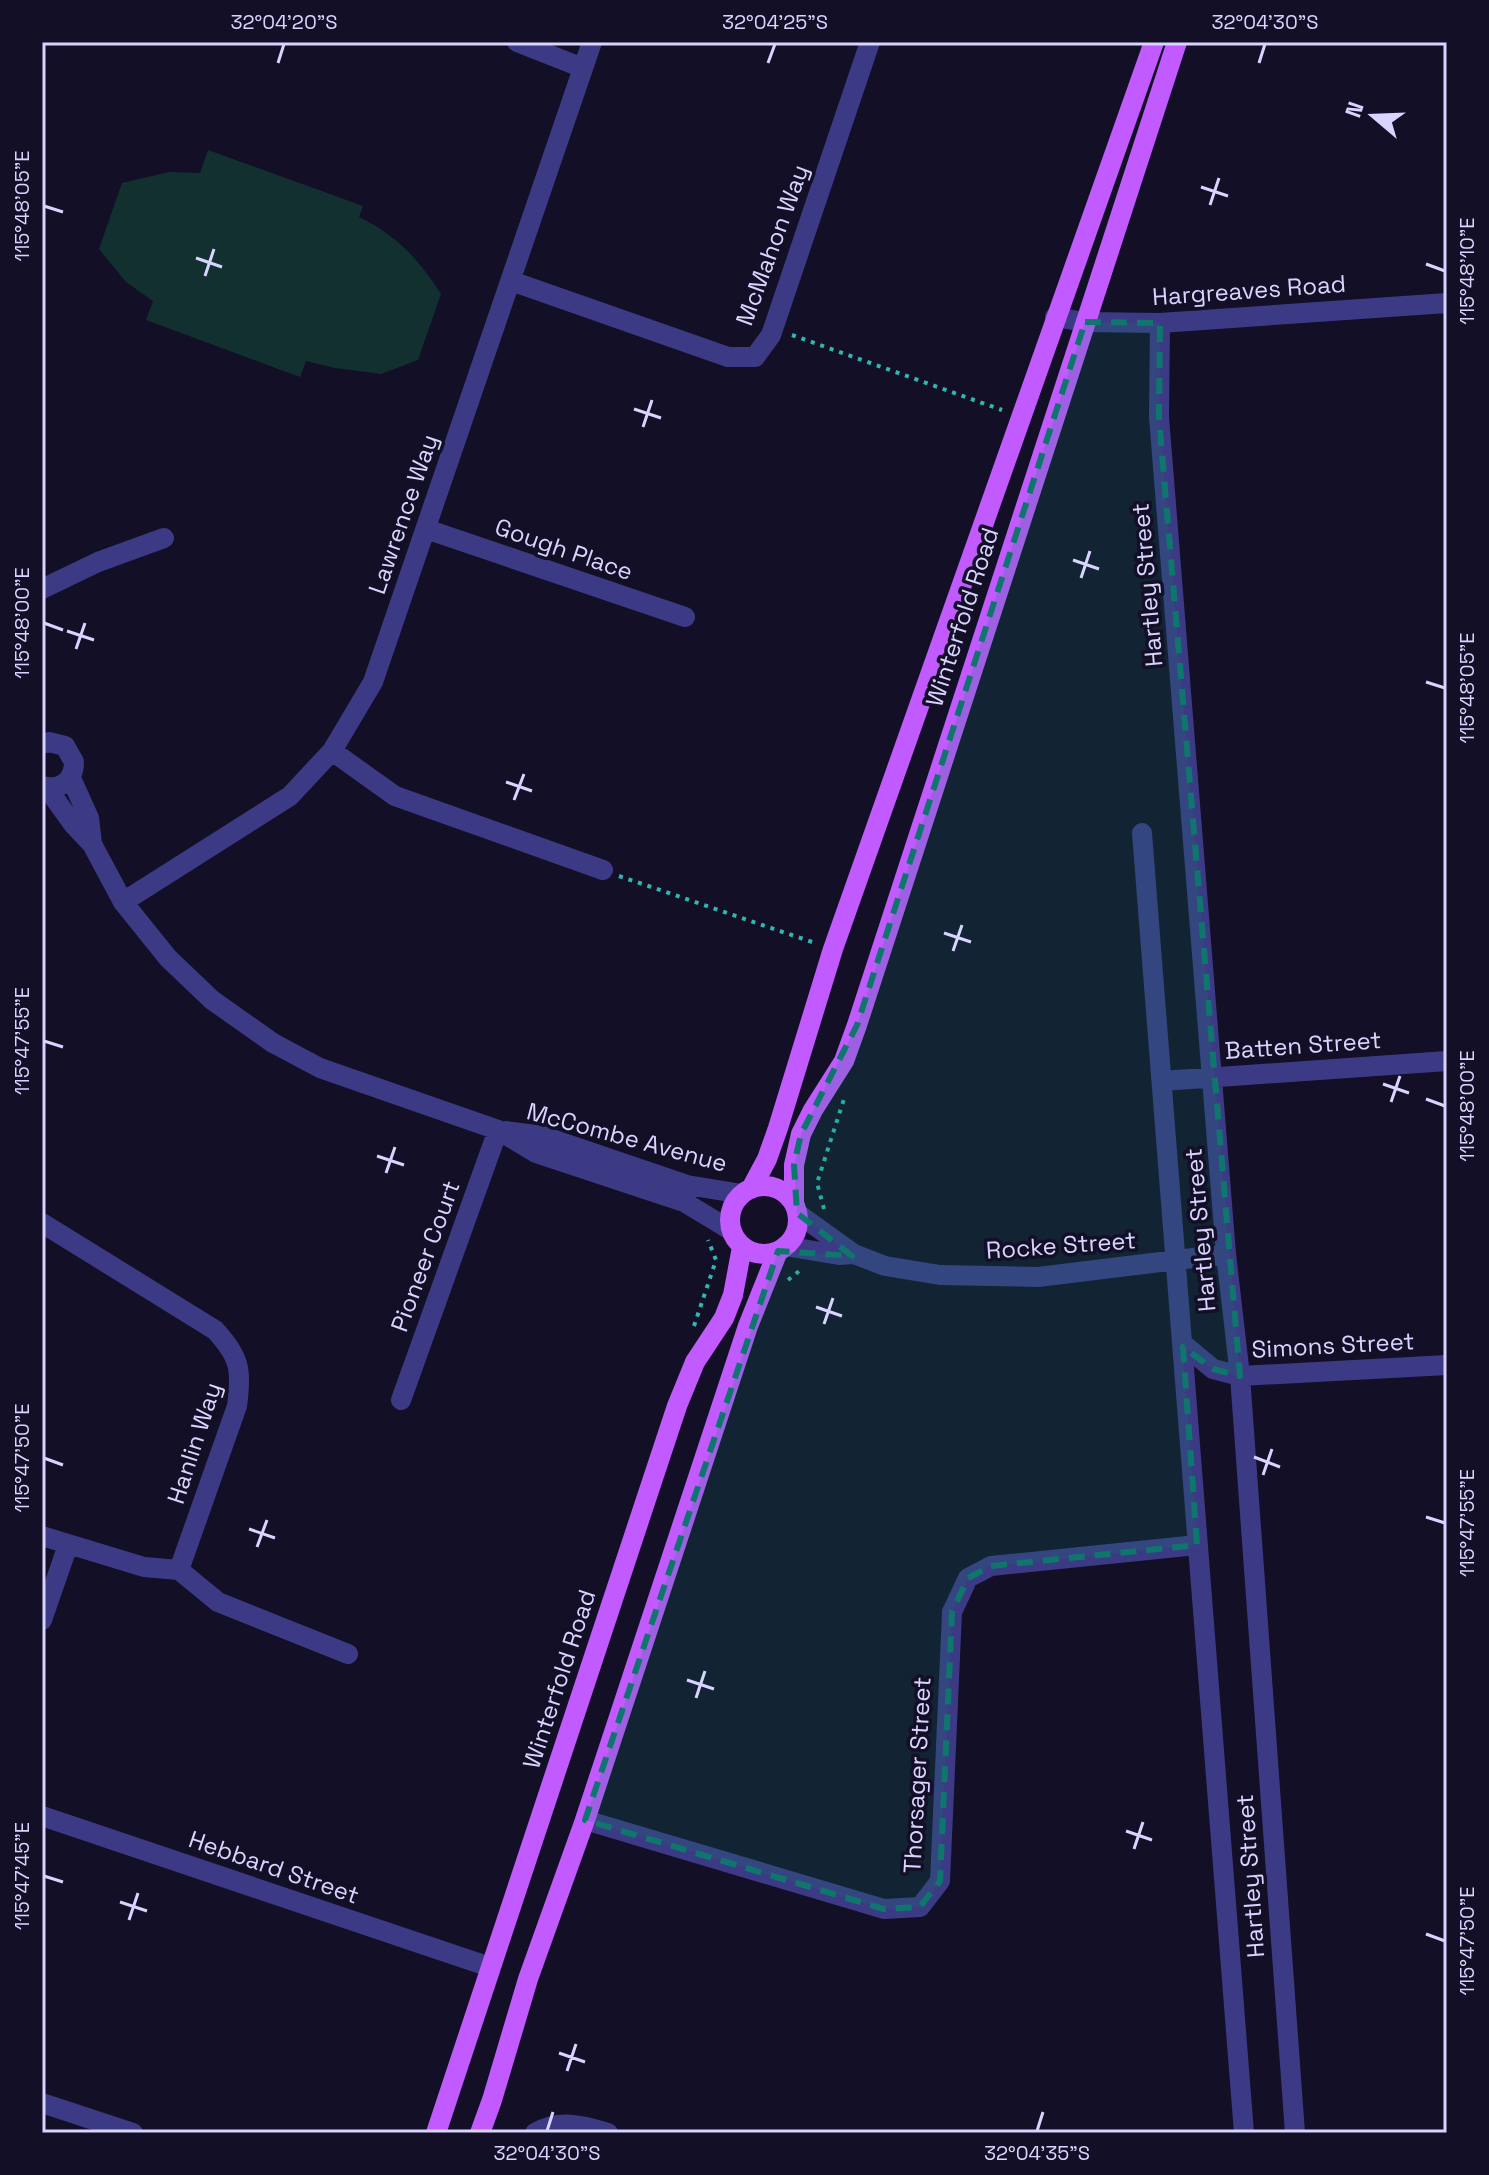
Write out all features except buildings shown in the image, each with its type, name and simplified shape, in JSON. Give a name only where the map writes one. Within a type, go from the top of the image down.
[{"type":"main road","name":"Winterfold Road","points":[[746,1191],[767,1159],[833,949],[1154,42]]},
{"type":"main road","name":"Winterfold Road","points":[[795,1208],[794,1165],[801,1134],[844,1061],[857,1025],[1177,42]]},
{"type":"main road","points":[[480,2133],[528,1979],[585,1820],[748,1326],[781,1249],[795,1233],[795,1208],[788,1196],[771,1187],[746,1191],[732,1211],[737,1239],[761,1253],[781,1249]]},
{"type":"main road","name":"Winterfold Road","points":[[436,2133],[677,1406],[695,1362],[724,1318],[733,1295],[737,1239]]},
{"type":"street","points":[[517,42],[583,68]]},
{"type":"street","name":"Lawrence Way","points":[[123,902],[290,796],[332,751],[373,682],[592,42]]},
{"type":"street","name":"McMahon Way","points":[[511,281],[728,357],[755,357],[773,328],[870,42]]},
{"type":"street","name":"Hargreaves Road","points":[[1055,317],[1085,322],[1160,323],[1447,303]]},
{"type":"street","name":"Hartley Street","points":[[1160,323],[1159,417],[1226,1254],[1240,1376],[1295,2133]]},
{"type":"street","name":"Gough Place","points":[[426,529],[685,617]]},
{"type":"street","points":[[42,589],[98,562],[164,538]]},
{"type":"street","name":"McCombe Avenue","points":[[44,737],[65,746],[72,754],[74,770],[63,785],[45,787]]},
{"type":"street","points":[[332,751],[395,796],[603,870]]},
{"type":"street","name":"McCombe Avenue","points":[[71,778],[89,818],[92,844]]},
{"type":"street","name":"McCombe Avenue","points":[[45,787],[92,844],[123,902],[189,981],[273,1043],[320,1068],[498,1130],[543,1136],[687,1185],[746,1191]]},
{"type":"street","name":"Hartley Street","points":[[1142,833],[1244,2133]]},
{"type":"street","name":"Batten Street","points":[[1162,1081],[1447,1061]]},
{"type":"street","name":"McCombe Avenue","points":[[498,1130],[536,1153],[684,1202],[737,1239]]},
{"type":"street","name":"Pioneer Court","points":[[401,1400],[498,1130]]},
{"type":"street","name":"Rocke Street","points":[[795,1208],[854,1254],[911,1272],[985,1278],[1038,1277],[1226,1254]]},
{"type":"street","name":"Hanlin Way","points":[[42,1223],[215,1330],[238,1362],[241,1379],[237,1406],[179,1570]]},
{"type":"street","name":"Rocke Street","points":[[781,1249],[854,1254]]},
{"type":"street","name":"Simons Street","points":[[1183,1344],[1213,1369],[1240,1376],[1447,1365]]},
{"type":"street","points":[[42,1536],[144,1567],[179,1570],[218,1602],[348,1654]]},
{"type":"street","points":[[42,1620],[68,1545]]},
{"type":"street","name":"Thorsager Street","points":[[585,1820],[884,1909],[920,1907],[940,1881],[952,1612],[968,1578],[991,1566],[1197,1545]]},
{"type":"street","name":"Hebbard Street","points":[[42,1816],[490,1967]]},
{"type":"street","points":[[42,2103],[133,2133]]},
{"type":"street","points":[[535,2133],[561,2123],[608,2133]]},
{"type":"path","points":[[773,328],[1020,417]]},
{"type":"path","points":[[603,870],[833,949]]},
{"type":"path","points":[[826,1218],[817,1183],[849,1086]]},
{"type":"path","points":[[693,1328],[716,1260],[705,1231]]},
{"type":"highlighted area","points":[[1085,322],[1160,323],[1159,417],[1240,1376],[1213,1369],[1183,1347],[1197,1545],[991,1566],[968,1578],[952,1612],[940,1881],[920,1907],[884,1909],[585,1820],[778,1251],[852,1256],[797,1213],[794,1165],[801,1134],[857,1025]]},
{"type":"green space","points":[[208,150],[363,206],[359,217],[385,232],[406,250],[441,294],[418,360],[381,374],[306,361],[300,377],[146,320],[153,301],[126,282],[99,249],[122,183],[169,172],[200,173]]}]
